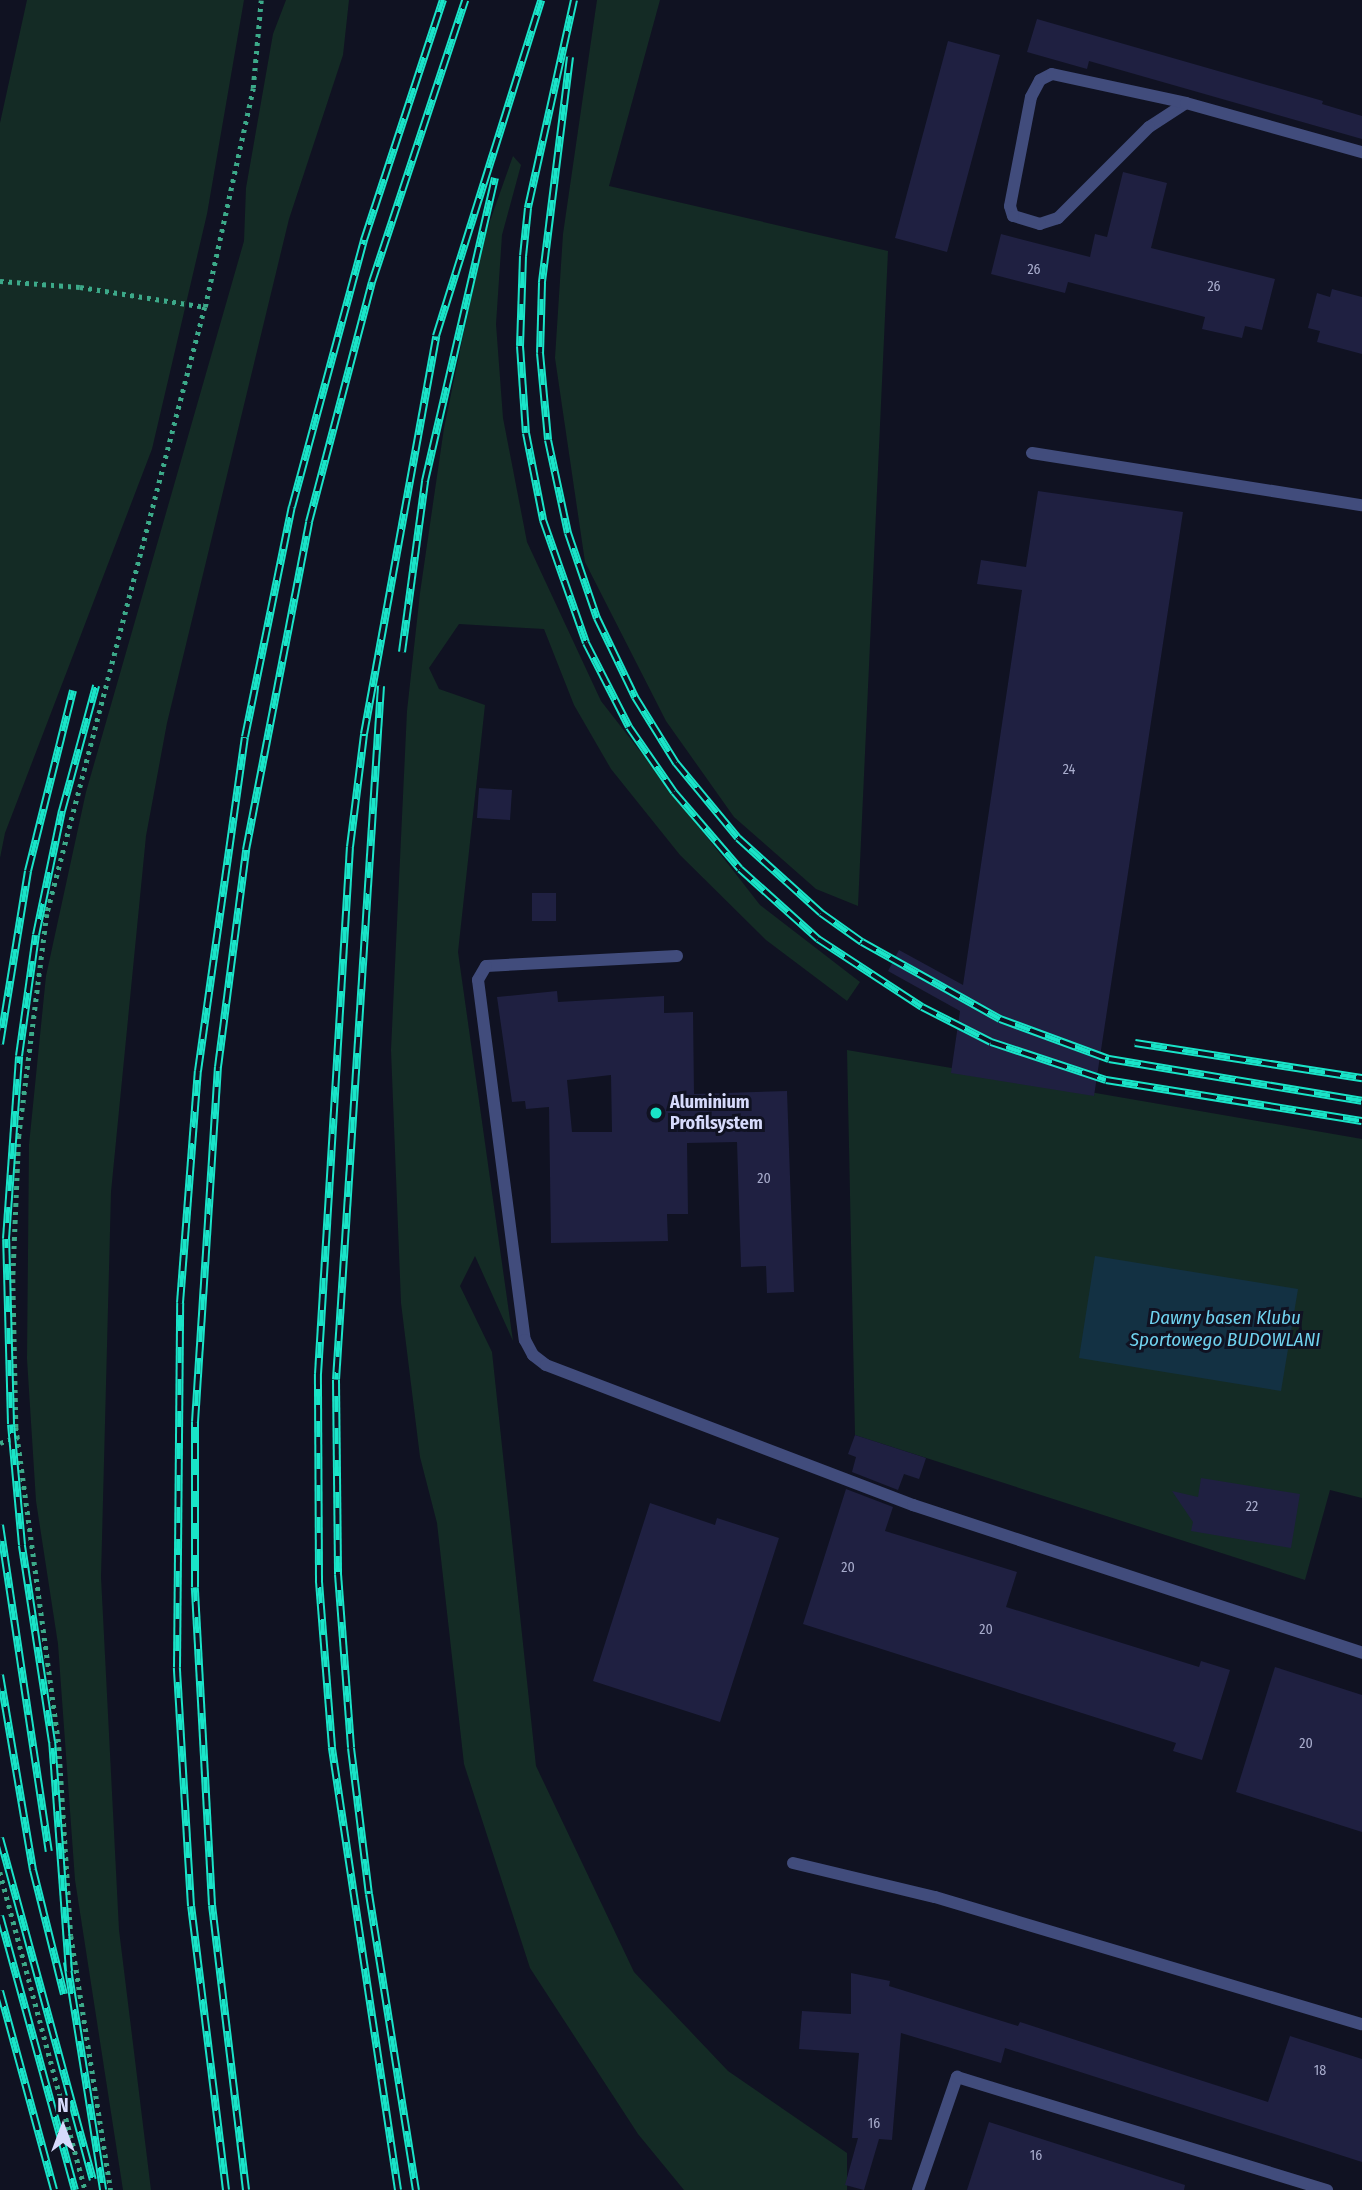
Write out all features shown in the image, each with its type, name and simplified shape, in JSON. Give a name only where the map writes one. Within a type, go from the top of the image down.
[{"type":"lane","points":[[1186,103],[1149,127],[1058,218],[1040,224],[1013,216],[1010,206],[1031,97],[1040,80],[1059,74],[1186,103],[1362,152]]},
{"type":"lane","points":[[1032,453],[1362,505]]},
{"type":"lane","points":[[677,956],[485,966],[478,980],[525,1339],[533,1355],[546,1365],[913,1505],[1362,1653]]},
{"type":"lane","points":[[793,1863],[935,1897],[1362,2024]]},
{"type":"lane","points":[[918,2190],[957,2077],[1327,2190]]},
{"type":"path","points":[[111,2190],[71,1936],[59,1747],[18,1437],[13,1279],[19,1135],[47,914],[205,307],[253,88],[261,0]]},
{"type":"path","points":[[0,281],[80,287],[205,307]]},
{"type":"path","points":[[0,1443],[18,1437]]},
{"type":"path","points":[[0,1872],[85,2190]]},
{"type":"green space","points":[[27,0],[244,0],[207,214],[152,449],[5,833],[0,858],[0,123]]},
{"type":"green space","points":[[286,0],[349,0],[343,55],[289,219],[167,723],[146,836],[111,1192],[101,1577],[119,1930],[151,2190],[123,2190],[75,1880],[58,1644],[36,1501],[27,1359],[29,1145],[46,976],[86,792],[244,241],[246,188],[273,34]]},
{"type":"green space","points":[[597,0],[660,0],[609,186],[888,251],[858,906],[816,889],[734,817],[666,721],[585,562],[555,358],[563,234]]},
{"type":"green space","points":[[513,156],[521,165],[502,235],[496,324],[503,418],[527,542],[601,701],[760,905],[860,982],[847,1001],[766,940],[680,855],[611,769],[574,705],[544,629],[459,624],[429,668],[439,689],[485,705],[458,952],[513,1341],[475,1256],[460,1286],[492,1352],[536,1766],[634,1972],[728,2071],[847,2153],[847,2190],[684,2190],[638,2134],[530,1968],[464,1764],[437,1523],[420,1457],[401,1303],[391,1050],[407,711],[420,593],[444,428],[463,336],[485,235]]},
{"type":"green space","points":[[847,1050],[1362,1139],[1362,1498],[1330,1490],[1305,1580],[855,1435]]},
{"type":"water","name":"Dawny basen Klubu Sportowego BUDOWLANI","points":[[1095,1256],[1298,1289],[1281,1391],[1079,1358]]},
{"type":"building","points":[[1037,19],[1323,101],[1322,104],[1362,116],[1362,139],[1089,61],[1087,69],[1027,52]]},
{"type":"building","points":[[948,41],[1000,55],[947,252],[895,238]]},
{"type":"building","points":[[1123,172],[1167,183],[1151,248],[1275,279],[1262,330],[1245,326],[1242,338],[1202,329],[1205,317],[1068,282],[1065,293],[991,274],[1001,234],[1090,257],[1095,234],[1107,237]]},
{"type":"building","points":[[1332,289],[1362,297],[1362,354],[1317,342],[1320,331],[1308,328],[1317,293],[1330,297]]},
{"type":"building","points":[[1038,491],[1183,512],[1094,1096],[951,1073],[960,1011],[888,971],[899,950],[963,985],[1022,590],[977,584],[981,560],[1026,567]]},
{"type":"building","points":[[479,788],[512,790],[510,820],[477,818]]},
{"type":"building","points":[[532,893],[556,893],[556,921],[532,921]]},
{"type":"building","points":[[557,991],[558,1002],[664,996],[664,1013],[693,1012],[694,1094],[787,1091],[794,1292],[767,1293],[766,1266],[741,1267],[737,1142],[687,1143],[688,1214],[667,1214],[668,1241],[551,1243],[549,1107],[526,1109],[525,1101],[512,1102],[497,997]],"holes":[[[611,1075],[612,1132],[572,1132],[567,1080]]]},
{"type":"building","points":[[855,1435],[926,1458],[919,1479],[904,1474],[898,1490],[852,1472],[856,1457],[848,1454]]},
{"type":"building","points":[[1201,1478],[1300,1494],[1291,1548],[1191,1531],[1193,1522],[1172,1491],[1198,1497]]},
{"type":"building","points":[[846,1489],[893,1507],[885,1531],[1017,1572],[1006,1607],[1199,1667],[1201,1661],[1230,1670],[1202,1760],[1173,1751],[1176,1743],[803,1624]]},
{"type":"building","points":[[650,1503],[715,1525],[717,1518],[779,1538],[720,1722],[593,1681]]},
{"type":"building","points":[[1275,1667],[1362,1695],[1362,1832],[1236,1792]]},
{"type":"building","points":[[851,1973],[890,1981],[889,1986],[1018,2026],[1020,2022],[1268,2102],[1290,2036],[1362,2059],[1362,2162],[1005,2048],[1001,2063],[901,2033],[892,2140],[879,2139],[864,2190],[845,2185],[858,2138],[852,2138],[859,2053],[799,2049],[802,2011],[851,2014]]},
{"type":"building","points":[[989,2122],[1185,2185],[1184,2190],[967,2190]]},
{"type":"railway","points":[[226,2190],[191,1906],[177,1667],[180,1303],[198,1071],[245,737],[292,507],[364,240],[443,0]]},
{"type":"railway","points":[[246,2190],[212,1905],[195,1587],[195,1422],[218,1067],[246,850],[309,522],[372,282],[465,0]]},
{"type":"railway","points":[[398,2190],[332,1747],[319,1581],[318,1374],[350,847],[364,734],[436,336],[541,0]]},
{"type":"railway","points":[[574,0],[528,208],[523,256],[520,346],[526,433],[543,520],[586,643],[629,727],[674,792],[740,869],[818,939],[922,1007],[991,1042],[1106,1080],[1362,1121]]},
{"type":"railway","points":[[570,57],[542,283],[540,353],[548,440],[568,533],[597,618],[635,697],[676,763],[738,838],[821,913],[862,942],[1000,1019],[1109,1059],[1362,1101]]},
{"type":"railway","points":[[402,652],[425,481],[495,178]]},
{"type":"railway","points":[[69,1971],[52,1742],[22,1545],[11,1424],[6,1239],[19,1056],[36,935],[62,811],[96,686]]},
{"type":"railway","points":[[381,686],[336,1380],[338,1574],[351,1748],[369,1894],[416,2190]]},
{"type":"railway","points":[[0,1044],[28,871],[73,691]]},
{"type":"railway","points":[[1135,1043],[1362,1078]]},
{"type":"railway","points":[[0,1525],[49,1851]]},
{"type":"railway","points":[[0,1675],[33,1870],[64,1994]]},
{"type":"railway","points":[[0,1838],[93,2180]]},
{"type":"railway","points":[[0,1916],[75,2190]]},
{"type":"railway","points":[[67,1962],[103,2190]]},
{"type":"railway","points":[[0,1991],[54,2190]]},
{"type":"place","name":"Aluminium Profilsystem","points":[[656,1113]]}]
